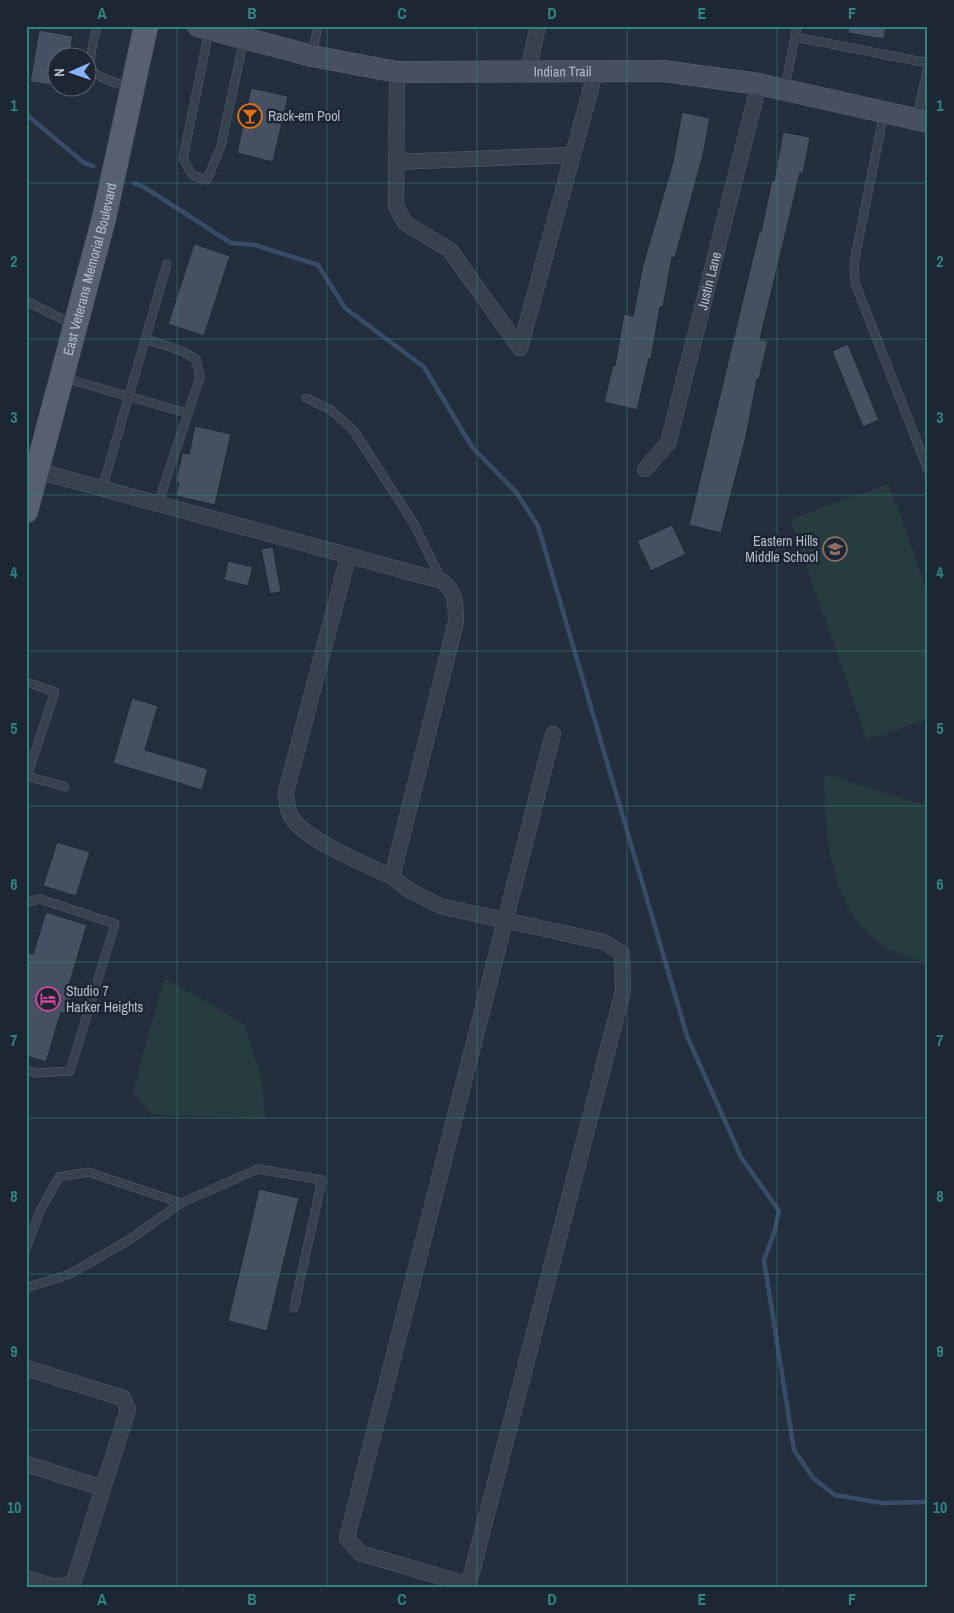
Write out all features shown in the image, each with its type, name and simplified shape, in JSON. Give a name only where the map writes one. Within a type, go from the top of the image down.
[{"type":"main road","name":"East Veterans Memorial Boulevard","points":[[27,503],[38,471],[104,218],[146,26]]},
{"type":"street","points":[[528,72],[538,26]]},
{"type":"street","name":"Indian Trail","points":[[204,28],[236,33],[312,56],[397,72],[663,71],[759,84],[922,120]]},
{"type":"street","points":[[397,72],[396,206],[405,223],[450,250],[520,348],[596,70]]},
{"type":"street","name":"Justin Lane","points":[[645,469],[668,443],[759,84]]},
{"type":"street","points":[[396,162],[572,155]]},
{"type":"street","points":[[38,471],[348,557],[442,581],[448,586],[456,601],[456,622],[392,877]]},
{"type":"street","points":[[348,557],[286,792],[287,806],[294,821],[306,832],[392,877],[409,890],[440,906],[506,921],[604,942],[622,953],[623,991],[468,1586],[360,1554],[346,1538],[506,921],[553,734]]},
{"type":"street","points":[[26,1368],[123,1398],[128,1409],[72,1584],[55,1587],[26,1578]]},
{"type":"street","points":[[26,1464],[103,1488]]},
{"type":"lane","points":[[97,26],[89,62],[92,72],[100,78],[133,88]]},
{"type":"lane","points":[[312,56],[318,26]]},
{"type":"lane","points":[[784,90],[797,26]]},
{"type":"lane","points":[[204,28],[183,158],[192,175],[207,180],[221,146],[236,33]]},
{"type":"lane","points":[[795,37],[928,63]]},
{"type":"lane","points":[[922,120],[928,67]]},
{"type":"lane","points":[[884,113],[854,262],[855,283],[928,470]]},
{"type":"lane","points":[[102,489],[167,264]]},
{"type":"lane","points":[[26,301],[76,326]]},
{"type":"lane","points":[[146,339],[182,350],[196,359],[200,377],[158,504]]},
{"type":"lane","points":[[62,377],[128,398],[187,413]]},
{"type":"lane","points":[[306,398],[331,410],[354,431],[414,524],[442,581]]},
{"type":"lane","points":[[26,682],[55,692],[27,778],[65,787]]},
{"type":"lane","points":[[26,902],[40,899],[115,924],[70,1071],[37,1073],[26,1070]]},
{"type":"lane","points":[[26,1288],[70,1274],[129,1240],[180,1203],[258,1169],[322,1180],[294,1308]]},
{"type":"lane","points":[[26,1249],[41,1209],[59,1177],[88,1172],[180,1203]]},
{"type":"green space","points":[[889,484],[928,594],[928,719],[867,740],[790,519]]},
{"type":"green space","points":[[824,774],[928,806],[928,962],[896,953],[872,937],[854,916],[841,891],[832,864],[827,834]]},
{"type":"green space","points":[[164,978],[245,1024],[262,1082],[266,1119],[151,1114],[133,1091]]},
{"type":"building","points":[[849,26],[886,26],[884,39],[848,33]]},
{"type":"building","points":[[39,30],[73,36],[71,48],[48,48],[48,85],[30,82]]},
{"type":"building","points":[[251,88],[288,96],[273,162],[237,153]]},
{"type":"building","points":[[682,112],[710,118],[703,155],[675,258],[672,257],[663,307],[660,307],[651,359],[649,358],[637,410],[604,402],[613,365],[615,366],[624,314],[633,316],[643,265],[673,162]]},
{"type":"building","points":[[783,132],[810,137],[803,174],[800,173],[760,339],[768,341],[759,379],[757,379],[746,437],[721,533],[689,525],[759,232],[761,232],[772,180],[774,181]]},
{"type":"building","points":[[194,244],[230,256],[204,336],[168,324]]},
{"type":"building","points":[[848,344],[879,420],[863,427],[832,351]]},
{"type":"building","points":[[195,426],[231,434],[215,505],[176,496],[179,483],[176,482],[182,453],[189,454]]},
{"type":"building","points":[[672,525],[686,554],[651,571],[637,541]]},
{"type":"building","points":[[273,547],[281,592],[270,594],[261,549]]},
{"type":"building","points":[[228,561],[253,567],[248,586],[224,580]]},
{"type":"building","points":[[132,698],[158,706],[145,750],[208,769],[202,790],[113,763]]},
{"type":"building","points":[[57,842],[90,852],[76,896],[43,886]]},
{"type":"building","name":"Studio 7 Harker Heights","points":[[46,912],[87,925],[69,985],[74,986],[66,1014],[61,1012],[46,1062],[26,1056],[26,961],[29,953],[33,954]]},
{"type":"building","points":[[259,1189],[299,1198],[267,1331],[228,1321]]},
{"type":"waterway","points":[[26,114],[84,163],[93,166]]},
{"type":"waterway","points":[[134,183],[144,187],[231,243],[255,245],[318,265],[345,308],[424,367],[472,447],[516,492],[538,526],[687,1036],[741,1157],[779,1211],[774,1233],[764,1260],[794,1450],[813,1478],[835,1495],[882,1503],[928,1502]]},
{"type":"place","name":"Rack-em Pool","points":[[250,116]]},
{"type":"place","name":"Eastern Hills Middle School","points":[[835,549]]},
{"type":"place","name":"Studio 7 Harker Heights","points":[[48,999]]}]
